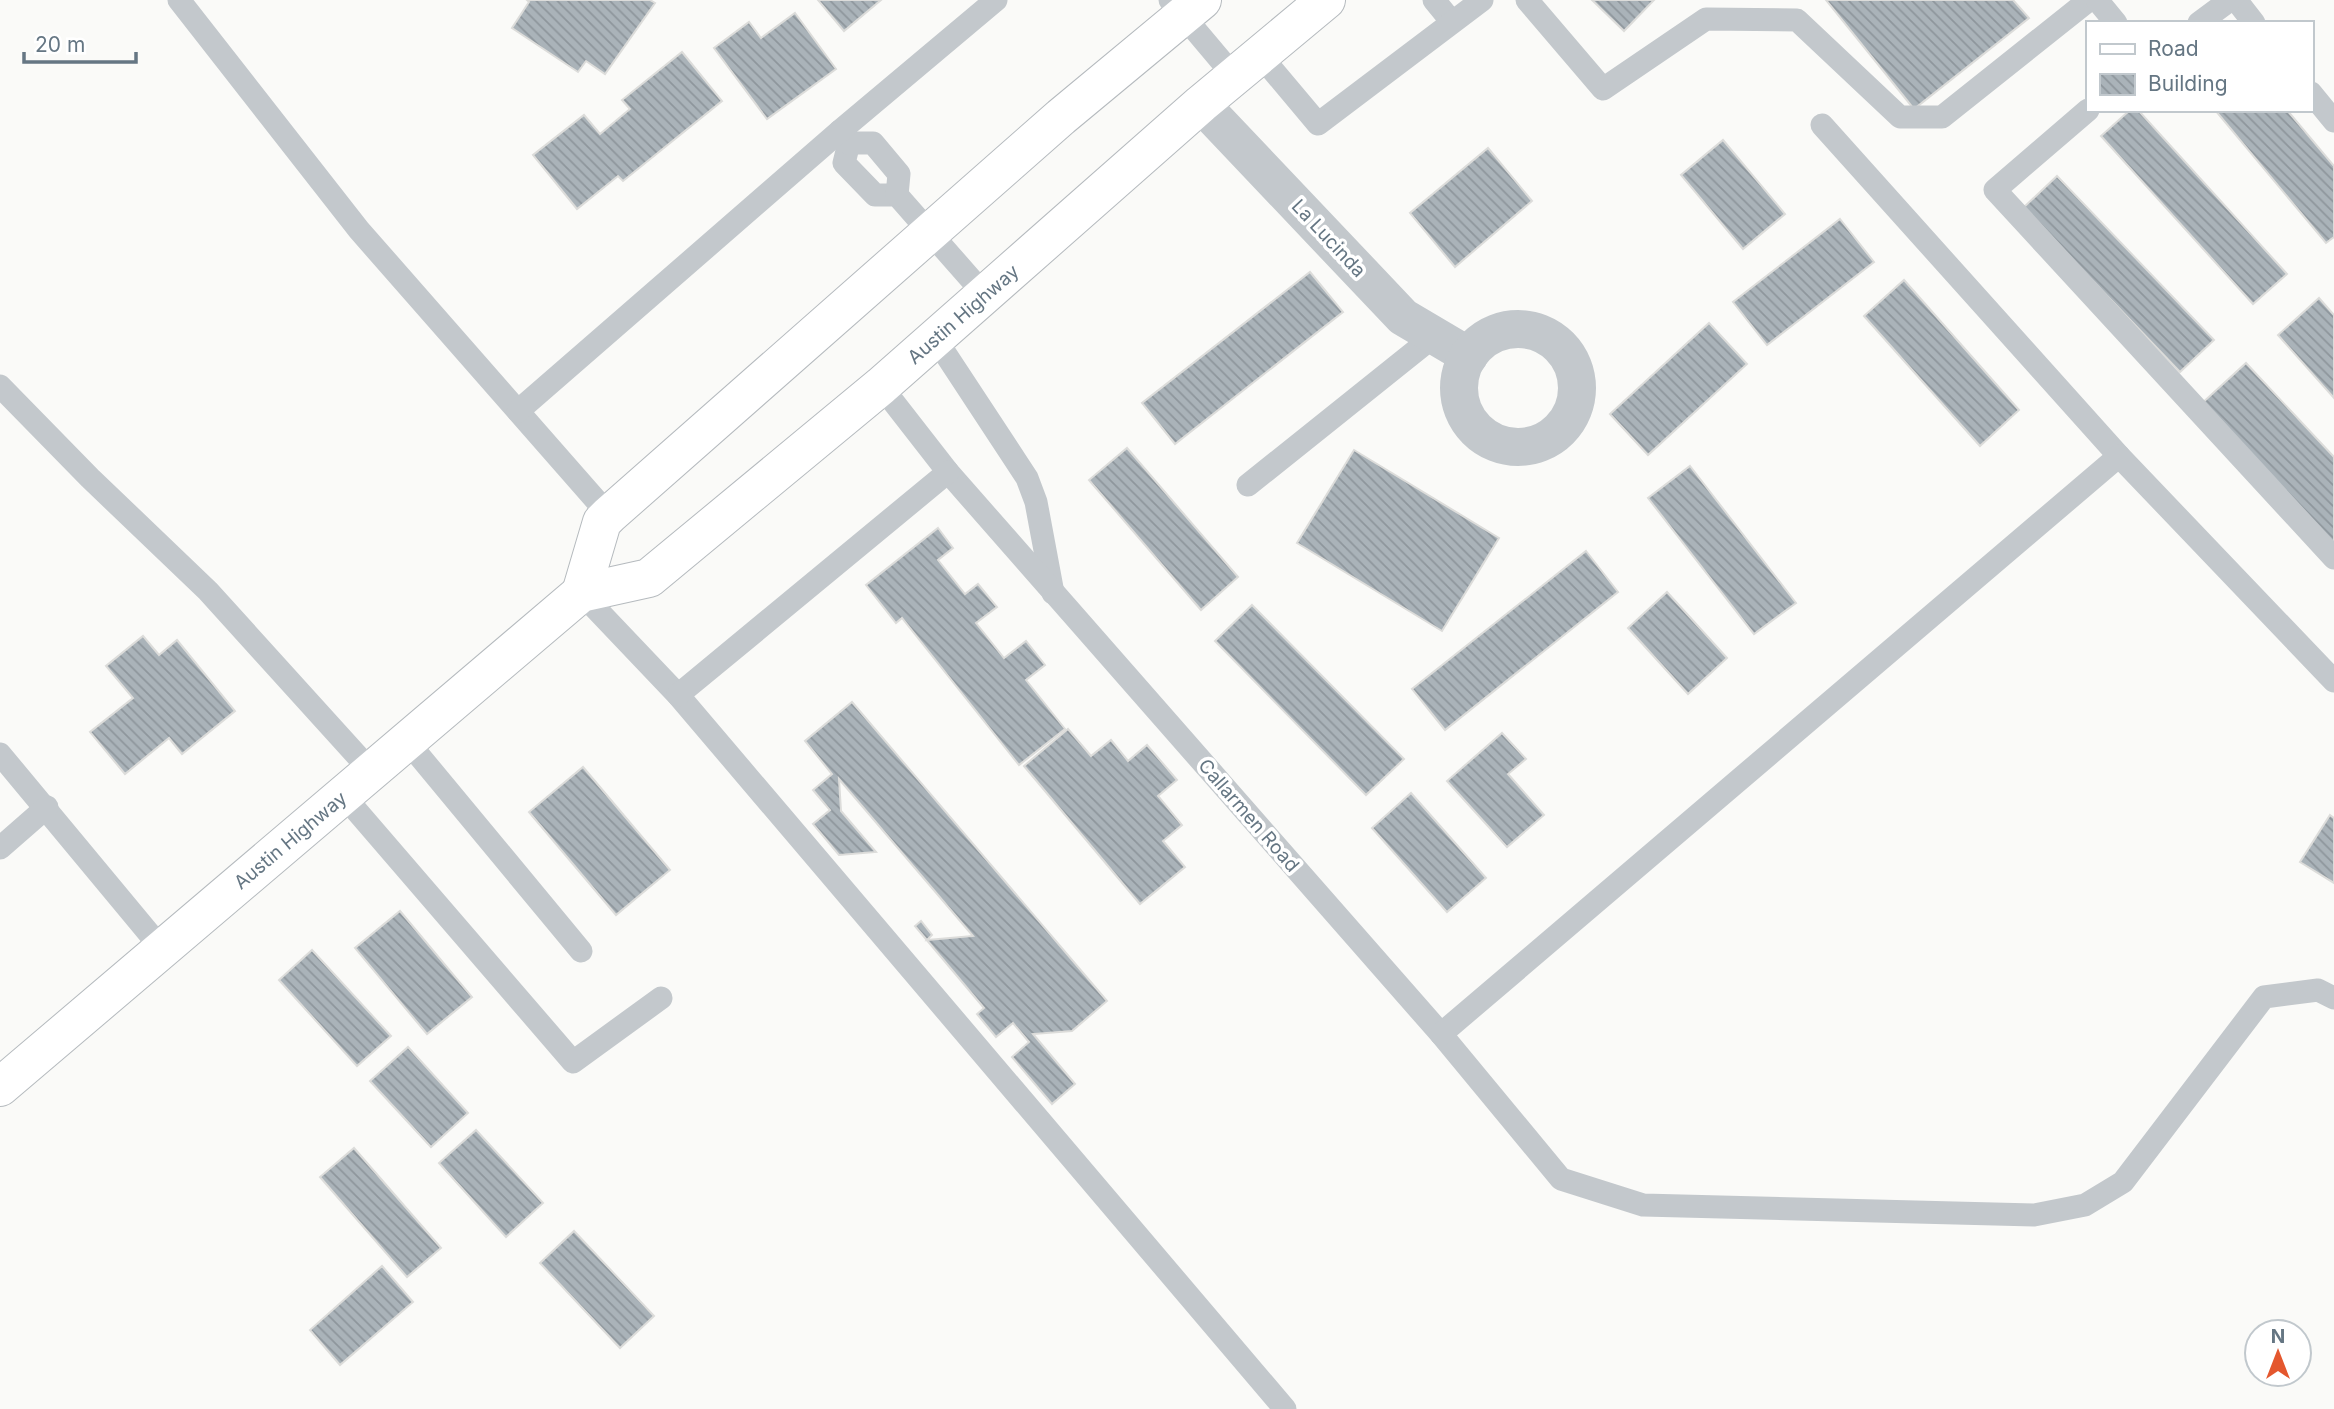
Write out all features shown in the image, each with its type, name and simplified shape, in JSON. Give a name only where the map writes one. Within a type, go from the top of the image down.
[{"type":"main road","name":"Austin Highway","points":[[0,1087],[581,593],[649,578],[881,386],[1201,104],[1326,0]]},
{"type":"main road","points":[[581,593],[602,522],[1185,5]]},
{"type":"street","name":"La Lucinda","points":[[1201,104],[1402,317],[1469,356]]},
{"type":"lane","points":[[179,0],[359,230],[609,516]]},
{"type":"lane","points":[[518,411],[844,137],[996,0]]},
{"type":"lane","points":[[1434,0],[1452,22]]},
{"type":"lane","points":[[1185,5],[1247,65],[1318,124],[1482,0]]},
{"type":"lane","points":[[1527,0],[1603,89],[1706,19],[1797,20],[1900,117],[1942,117],[2089,0]]},
{"type":"lane","points":[[2097,0],[2114,21]]},
{"type":"lane","points":[[2202,21],[2230,0]]},
{"type":"lane","points":[[2236,0],[2252,21]]},
{"type":"lane","points":[[2313,95],[2334,121]]},
{"type":"lane","points":[[2086,112],[1995,190],[2334,558]]},
{"type":"lane","points":[[1822,125],[2119,456],[2334,681]]},
{"type":"lane","points":[[844,137],[844,163],[874,195],[897,195],[984,295]]},
{"type":"lane","points":[[844,137],[873,143],[899,174],[897,195]]},
{"type":"lane","points":[[1248,485],[1433,337]]},
{"type":"lane","points":[[935,338],[1027,478],[1036,502],[1053,593]]},
{"type":"lane","points":[[0,386],[90,478],[208,591],[371,771]]},
{"type":"lane","name":"Callarmen Road","points":[[881,386],[948,472],[1441,1034],[1561,1178],[1643,1205],[2035,1215],[2085,1205],[2123,1182],[2264,996],[2318,990],[2334,998]]},
{"type":"lane","points":[[1441,1034],[2119,456]]},
{"type":"lane","points":[[678,695],[948,472]]},
{"type":"lane","points":[[581,593],[678,695],[1285,1409]]},
{"type":"lane","points":[[407,741],[581,951]]},
{"type":"lane","points":[[0,754],[47,807],[162,950]]},
{"type":"lane","points":[[343,795],[573,1062],[661,998]]},
{"type":"lane","points":[[0,848],[47,807]]},
{"type":"building","points":[[527,0],[650,0],[655,3],[605,74],[586,61],[578,72],[512,28],[529,2]]},
{"type":"building","points":[[818,0],[881,0],[844,31]]},
{"type":"building","points":[[1592,0],[1654,0],[1624,31]]},
{"type":"building","points":[[1826,0],[2013,0],[2029,18],[1914,109]]},
{"type":"building","points":[[795,13],[836,69],[767,119],[714,48],[749,22],[761,38]]},
{"type":"building","points":[[682,52],[722,101],[623,181],[618,176],[577,209],[533,155],[584,115],[600,134],[630,109],[622,100]]},
{"type":"building","points":[[2128,112],[2140,112],[2287,274],[2253,304],[2101,136]]},
{"type":"building","points":[[2217,112],[2289,112],[2334,166],[2334,237],[2326,243]]},
{"type":"building","points":[[1723,140],[1785,214],[1743,249],[1681,175]]},
{"type":"building","points":[[1488,148],[1532,201],[1455,267],[1410,213]]},
{"type":"building","points":[[2057,176],[2214,340],[2180,372],[2023,208]]},
{"type":"building","points":[[1840,219],[1874,262],[1767,345],[1733,302]]},
{"type":"building","points":[[1310,272],[1343,312],[1175,444],[1142,403]]},
{"type":"building","points":[[1904,280],[2019,410],[1980,446],[1864,316]]},
{"type":"building","points":[[2319,298],[2334,315],[2334,398],[2278,335]]},
{"type":"building","points":[[1709,323],[1747,364],[1648,455],[1610,414]]},
{"type":"building","points":[[2246,363],[2334,457],[2334,548],[2200,405]]},
{"type":"building","points":[[1127,448],[1238,577],[1201,610],[1089,480]]},
{"type":"building","points":[[1354,450],[1499,538],[1442,631],[1297,543]]},
{"type":"building","points":[[1690,466],[1796,603],[1754,634],[1648,498]]},
{"type":"building","points":[[938,528],[953,548],[938,560],[965,594],[978,584],[997,607],[976,623],[1004,658],[1026,641],[1045,665],[1026,680],[1065,729],[1019,765],[902,618],[896,623],[866,585]]},
{"type":"building","points":[[1586,551],[1618,592],[1445,730],[1412,689]]},
{"type":"building","points":[[1667,592],[1727,658],[1688,694],[1628,628]]},
{"type":"building","points":[[1252,605],[1404,759],[1366,795],[1215,641]]},
{"type":"building","points":[[143,636],[159,655],[177,640],[235,711],[182,754],[169,738],[125,774],[90,732],[133,698],[106,666]]},
{"type":"building","points":[[852,702],[1107,1001],[1072,1031],[1033,1034],[1075,1084],[1052,1104],[1012,1057],[1029,1042],[1013,1023],[996,1037],[977,1014],[984,1008],[915,926],[921,921],[932,935],[927,940],[973,936],[839,779],[841,811],[876,852],[839,855],[813,824],[830,810],[813,790],[832,774],[805,741]]},
{"type":"building","points":[[1068,729],[1091,756],[1111,740],[1128,761],[1147,745],[1177,780],[1158,796],[1182,825],[1163,841],[1185,867],[1140,904],[1024,766]]},
{"type":"building","points":[[1502,733],[1526,759],[1508,774],[1544,815],[1507,847],[1447,781]]},
{"type":"building","points":[[583,767],[670,870],[616,915],[529,812]]},
{"type":"building","points":[[1411,793],[1486,878],[1447,912],[1372,828]]},
{"type":"building","points":[[2330,815],[2334,818],[2334,883],[2300,862]]},
{"type":"building","points":[[400,911],[472,997],[427,1034],[355,948]]},
{"type":"building","points":[[312,950],[391,1036],[357,1066],[279,980]]},
{"type":"building","points":[[408,1047],[468,1113],[431,1147],[370,1081]]},
{"type":"building","points":[[476,1130],[543,1203],[506,1237],[439,1163]]},
{"type":"building","points":[[354,1148],[441,1248],[407,1277],[320,1177]]},
{"type":"building","points":[[574,1231],[654,1316],[620,1348],[540,1263]]},
{"type":"building","points":[[382,1266],[413,1302],[340,1365],[310,1330]]}]
